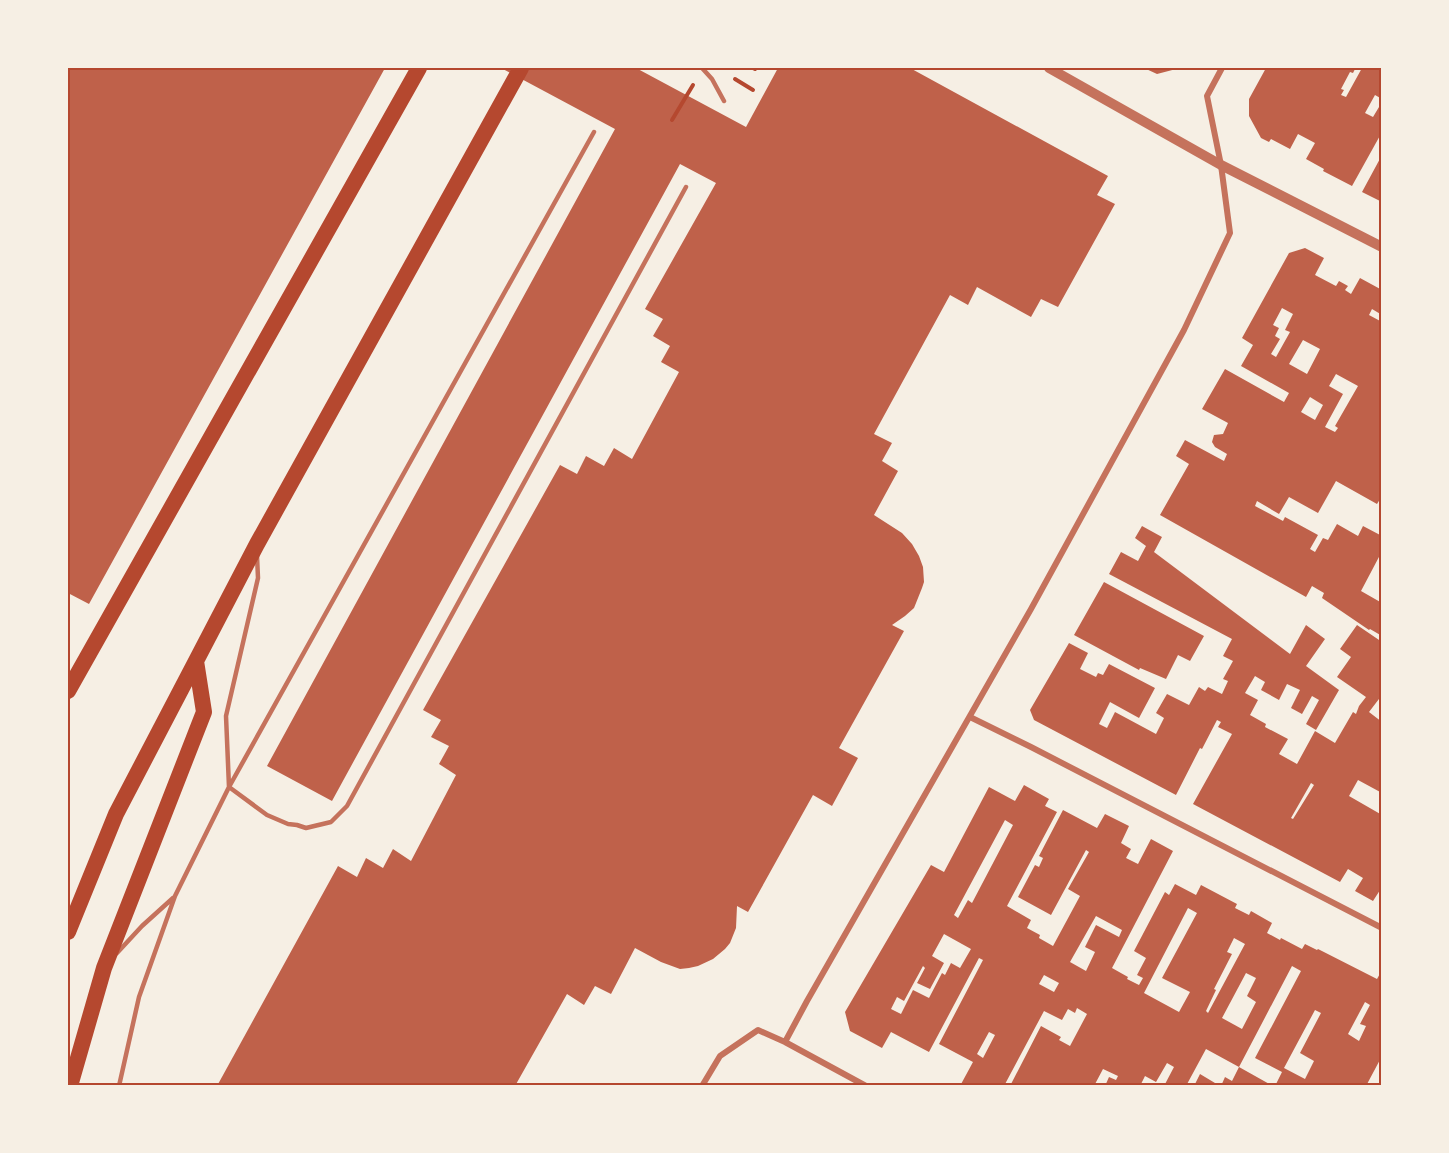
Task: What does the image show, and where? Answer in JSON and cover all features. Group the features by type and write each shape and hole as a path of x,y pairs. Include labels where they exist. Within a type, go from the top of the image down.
{"highway":[{"path":"68,691 419,68"},
{"path":"68,932 116,814 257,544 521,68"},
{"path":"70,1086 104,968 204,712 196,661"}],"street":[{"path":"1049,68 1221,165 1382,247"},
{"path":"785,1042 970,717 1184,330 1230,233 1221,165 1207,96 1222,68"},
{"path":"970,717 1382,928"},
{"path":"702,1086 720,1056 758,1030 866,1086"}],"lane":[{"path":"702,68 712,79 724,101"},
{"path":"119,1086 139,997 175,896 229,787 594,132"},
{"path":"229,787 267,815 288,824 306,828 331,822 347,806 686,187"},
{"path":"229,787 225,716 258,578 257,544"},
{"path":"104,968 142,926 175,896"}],"path":[{"path":"672,120 698,76"}],"building":[{"path":"68,68 385,68 89,604 68,593"},
{"path":"501,68 636,68 746,127 778,68 910,68 1108,176 1097,195 1115,204 1058,307 1041,299 1031,317 977,287 968,305 950,295 874,434 892,443 882,461 898,471 874,515 902,533 912,544 923,567 924,582 914,608 892,625 904,631 839,748 858,758 832,806 813,795 748,912 737,906 736,928 725,949 713,959 698,966 680,969 635,948 611,994 595,986 584,1005 567,994 515,1086 217,1086 338,866 357,877 366,858 383,868 393,849 411,861 456,775 439,764 449,746 431,737 441,720 423,710 560,465 577,474 586,456 604,466 614,448 632,459 679,372 661,362 670,346 653,336 663,319 645,309 716,183 680,164 332,801 267,766 615,129"},
{"path":"1144,68 1180,68 1157,74"},
{"path":"1266,68 1353,68 1355,69 1353,73 1350,72 1341,89 1344,90 1341,95 1346,97 1362,68 1382,68 1382,99 1375,95 1365,113 1373,117 1382,102 1382,132 1352,186 1306,159 1315,143 1298,134 1290,149 1271,139 1269,142 1261,138 1249,116 1249,99"},
{"path":"1382,155 1382,202 1362,192"},
{"path":"1305,248 1324,258 1315,275 1336,286 1339,281 1348,286 1345,290 1351,294 1360,278 1382,290 1382,315 1372,309 1369,315 1382,322 1382,496 1377,504 1336,481 1318,513 1289,497 1279,514 1257,501 1255,506 1283,521 1285,517 1318,535 1310,549 1315,552 1323,538 1328,540 1337,524 1358,536 1363,526 1382,536 1382,556 1380,555 1361,591 1382,603 1382,636 1369,630 1322,598 1324,593 1312,586 1306,597 1160,515 1189,464 1176,456 1185,440 1224,461 1227,454 1215,447 1212,442 1214,435 1223,434 1228,423 1202,409 1225,369 1284,402 1289,393 1241,366 1253,345 1242,338 1289,253","holes":["1282,308 1293,314 1285,330 1290,332 1276,357 1271,354 1280,339 1275,336 1279,328 1273,325","1303,340 1320,349 1307,374 1289,364","1336,374 1358,386 1335,426 1338,428 1335,432 1325,427 1343,394 1329,386","1310,397 1323,405 1315,420 1301,412"]},
{"path":"1142,526 1162,537 1154,552 1290,654 1306,625 1325,639 1306,666 1339,690 1316,730 1306,724 1319,700 1312,696 1302,714 1291,708 1300,690 1287,684 1279,700 1261,690 1265,682 1255,676 1245,693 1258,700 1250,715 1266,724 1265,727 1288,739 1279,754 1297,764 1315,731 1335,743 1353,712 1356,714 1366,697 1337,677 1351,657 1340,649 1357,625 1382,642 1382,695 1369,712 1382,722 1382,793 1358,780 1349,796 1382,815 1382,887 1373,901 1355,891 1363,878 1348,869 1340,882 1193,804 1232,734 1218,727 1221,722 1217,720 1176,795 1034,720 1030,710 1069,643 1088,653 1080,669 1096,677 1098,673 1103,675 1109,664 1155,688 1139,718 1110,702 1099,724 1107,728 1115,712 1156,734 1164,718 1156,713 1167,694 1189,705 1199,687 1205,691 1208,687 1222,694 1228,681 1223,679 1233,661 1223,656 1232,639 1109,574 1121,552 1138,561 1146,546 1135,538","holes":["1311,783 1314,785 1293,819 1291,818"]},
{"path":"1104,582 1204,636 1190,661 1178,655 1166,679 1140,668 1139,670 1074,635"},
{"path":"1024,785 1049,799 1045,806 1057,812 1007,906 1031,920 1027,928 1053,946 1080,896 1068,889 1089,852 1086,850 1051,915 1018,897 1035,865 1039,867 1043,858 1039,856 1063,810 1097,828 1105,814 1129,826 1121,843 1131,849 1126,858 1138,864 1151,839 1173,851 1112,968 1128,977 1127,979 1139,985 1143,978 1137,975 1146,958 1134,951 1165,892 1169,895 1175,884 1196,895 1201,885 1237,904 1235,908 1249,915 1251,911 1272,923 1267,933 1280,940 1281,938 1302,949 1305,944 1318,949 1377,979 1382,970 1382,1056 1366,1086 1275,1086 1282,1072 1255,1058 1301,971 1292,966 1239,1067 1206,1049 1186,1086 1164,1086 1174,1067 1167,1063 1156,1082 1145,1076 1140,1086 1105,1086 1109,1077 1116,1080 1118,1076 1103,1069 1094,1086 1010,1086 1041,1026 1061,1037 1059,1040 1070,1046 1087,1014 1077,1008 1075,1013 1068,1009 1062,1020 1044,1011 1004,1086 960,1086 973,1062 939,1044 983,960 979,958 929,1052 891,1032 882,1048 850,1031 845,1012 931,865 944,872 989,787 1015,801","holes":["1005,820 1013,825 972,903 968,900 958,918 954,915","1188,908 1197,913 1162,978 1190,992 1179,1012 1144,993","1096,916 1122,930 1119,937 1096,925 1085,947 1095,952 1086,971 1070,962","944,934 971,949 960,968 951,963 945,975 942,973 929,998 913,990 901,1014 891,1009 897,997 904,1001 923,966 925,968 917,983 930,989 944,963 932,956","1234,938 1245,944 1208,1013 1206,1011 1216,990 1214,989 1232,954 1227,952","1246,973 1256,978 1247,996 1256,1002 1242,1029 1222,1018","1044,975 1059,983 1054,992 1039,984","1365,1002 1370,1005 1360,1024 1366,1026 1359,1041 1348,1034","1315,1010 1321,1013 1300,1053 1314,1061 1305,1079 1284,1068","989,1032 995,1035 983,1058 977,1054"]},
{"path":"1239,1067 1273,1086 1221,1086 1225,1077 1232,1081"},
{"path":"1200,1074 1220,1086 1194,1086"}]}
